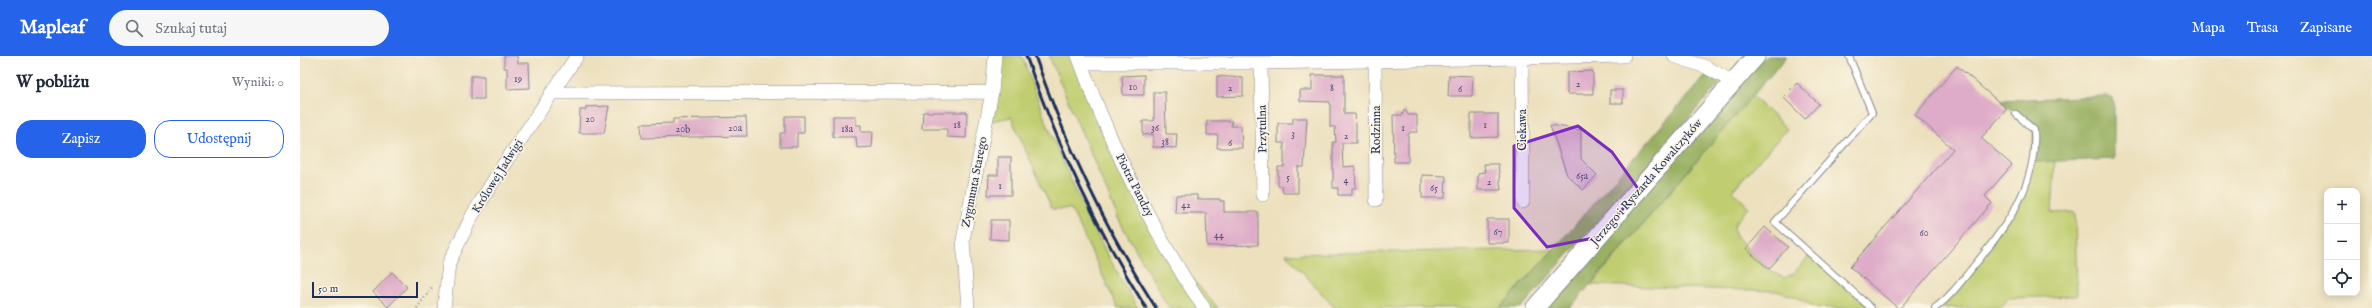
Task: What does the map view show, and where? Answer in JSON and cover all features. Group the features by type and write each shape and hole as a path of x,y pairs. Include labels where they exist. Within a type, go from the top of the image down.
{"main road":[{"name":"Jerzego i Ryszarda Kowalczyków","path":"1535,308 1756,56"}],"street":[{"name":"Królowej Jadwigi","path":"444,308 450,263 472,216 500,170 577,56"},
{"name":"Zygmunta Starego","path":"968,308 964,275 963,240 992,92 995,56"},
{"path":"1080,59 1261,63 1624,56"},
{"path":"1674,56 1706,67 1733,82"},
{"name":"Piotra Pandzy","path":"1080,59 1111,138 1140,196 1204,308"},
{"name":"Ciekawa","path":"1522,59 1523,202"},
{"name":"Rodzinna","path":"1375,61 1376,200"},
{"name":"Przytulna","path":"1261,63 1263,195"},
{"path":"551,93 992,92"}],"lane":[{"path":"1849,56 1872,113 1775,222 1871,308"},
{"path":"1936,308 1958,285 2004,230 2017,206 2028,179 2035,149 2034,130 2016,114"}],"highlighted area":[{"path":"1578,126 1612,152 1639,190 1599,237 1547,247 1514,208 1514,146"}],"green space":[{"path":"995,56 1022,56 1046,122 1073,185 1120,278 1138,308 1118,308 1071,209 1052,209 1011,117 987,122"},
{"path":"1049,56 1078,56 1173,257 1218,308 1169,308 1119,220"},
{"path":"1767,56 1787,56 1570,308 1535,308 1733,82"},
{"path":"1711,69 1725,77 1521,308 1500,308 1554,249"},
{"path":"1752,96 1787,129 1732,191 1749,207 1734,227 1736,236 1747,247 1746,249 1769,269 1784,278 1793,274 1811,254 1871,308 1817,308 1796,297 1776,291 1591,285"},
{"path":"2107,96 2113,98 2114,104 2114,159 2032,162 2034,130 2001,100"},
{"path":"2055,161 2052,213 2075,212 2077,296 2008,298 2001,308 1935,308 1958,285 2017,207 2032,162"},
{"path":"1554,249 1500,308 1335,308 1286,254"}],"building":[{"path":"504,56 517,56 518,63 529,63 530,88 507,89 507,68 504,68"},
{"path":"1957,66 2007,109 1981,138 2012,165 1985,196 1992,203 1900,308 1898,308 1850,267 1953,149 1915,115"},
{"path":"1593,71 1593,94 1567,94 1567,72"},
{"path":"1144,75 1144,95 1123,95 1122,76"},
{"path":"1312,75 1344,75 1344,114 1355,114 1356,126 1356,143 1342,143 1343,167 1355,166 1356,188 1352,188 1352,195 1338,195 1338,188 1333,188 1333,142 1336,142 1335,127 1330,127 1330,102 1300,101 1300,90 1312,90"},
{"path":"1449,75 1473,76 1472,96 1448,96"},
{"path":"471,76 484,76 484,99 471,99"},
{"path":"1217,76 1243,78 1243,96 1217,97"},
{"path":"1797,83 1819,104 1805,119 1783,97"},
{"path":"1610,90 1623,90 1623,103 1610,103"},
{"path":"1154,92 1165,92 1166,134 1177,134 1176,148 1153,147 1153,134 1143,135 1143,121 1154,121"},
{"path":"609,106 604,133 579,133 580,110 586,110 586,107"},
{"path":"1405,109 1408,115 1417,115 1417,132 1410,132 1408,135 1408,162 1394,162 1393,115 1402,115"},
{"path":"923,112 967,112 966,138 947,137 947,129 922,129"},
{"path":"1471,114 1498,114 1498,137 1471,138"},
{"path":"785,116 804,116 804,133 797,133 797,147 780,147 780,133 785,133"},
{"path":"833,116 856,116 856,125 861,125 861,132 873,132 872,147 857,148 856,137 833,137"},
{"path":"746,117 747,136 642,138 641,124 673,123 673,119"},
{"path":"1293,118 1307,118 1304,167 1298,167 1298,193 1283,193 1282,186 1278,186 1278,167 1284,167 1284,143 1278,143 1278,123 1293,123"},
{"path":"1207,121 1232,121 1231,126 1241,126 1242,148 1217,148 1218,135 1207,135"},
{"path":"1550,125 1581,130 1581,159 1597,175 1583,190 1567,175"},
{"path":"998,157 1011,157 1011,195 988,195 989,175 998,175"},
{"path":"1484,164 1498,164 1501,190 1478,190 1478,173 1485,172"},
{"path":"1422,175 1446,176 1445,198 1422,198"},
{"path":"1176,195 1197,195 1197,199 1220,199 1220,201 1224,201 1224,212 1258,212 1258,245 1207,246 1206,213 1175,213"},
{"path":"1487,219 1509,219 1509,243 1487,243"},
{"path":"991,220 1009,220 1009,240 990,239"},
{"path":"1765,227 1788,247 1769,269 1746,249"},
{"path":"392,272 407,287 388,307 373,292"}],"railway":[{"path":"1026,56 1051,121 1079,185 1111,248 1146,308"},
{"path":"1035,56 1060,122 1088,186 1120,248 1156,308"}]}
